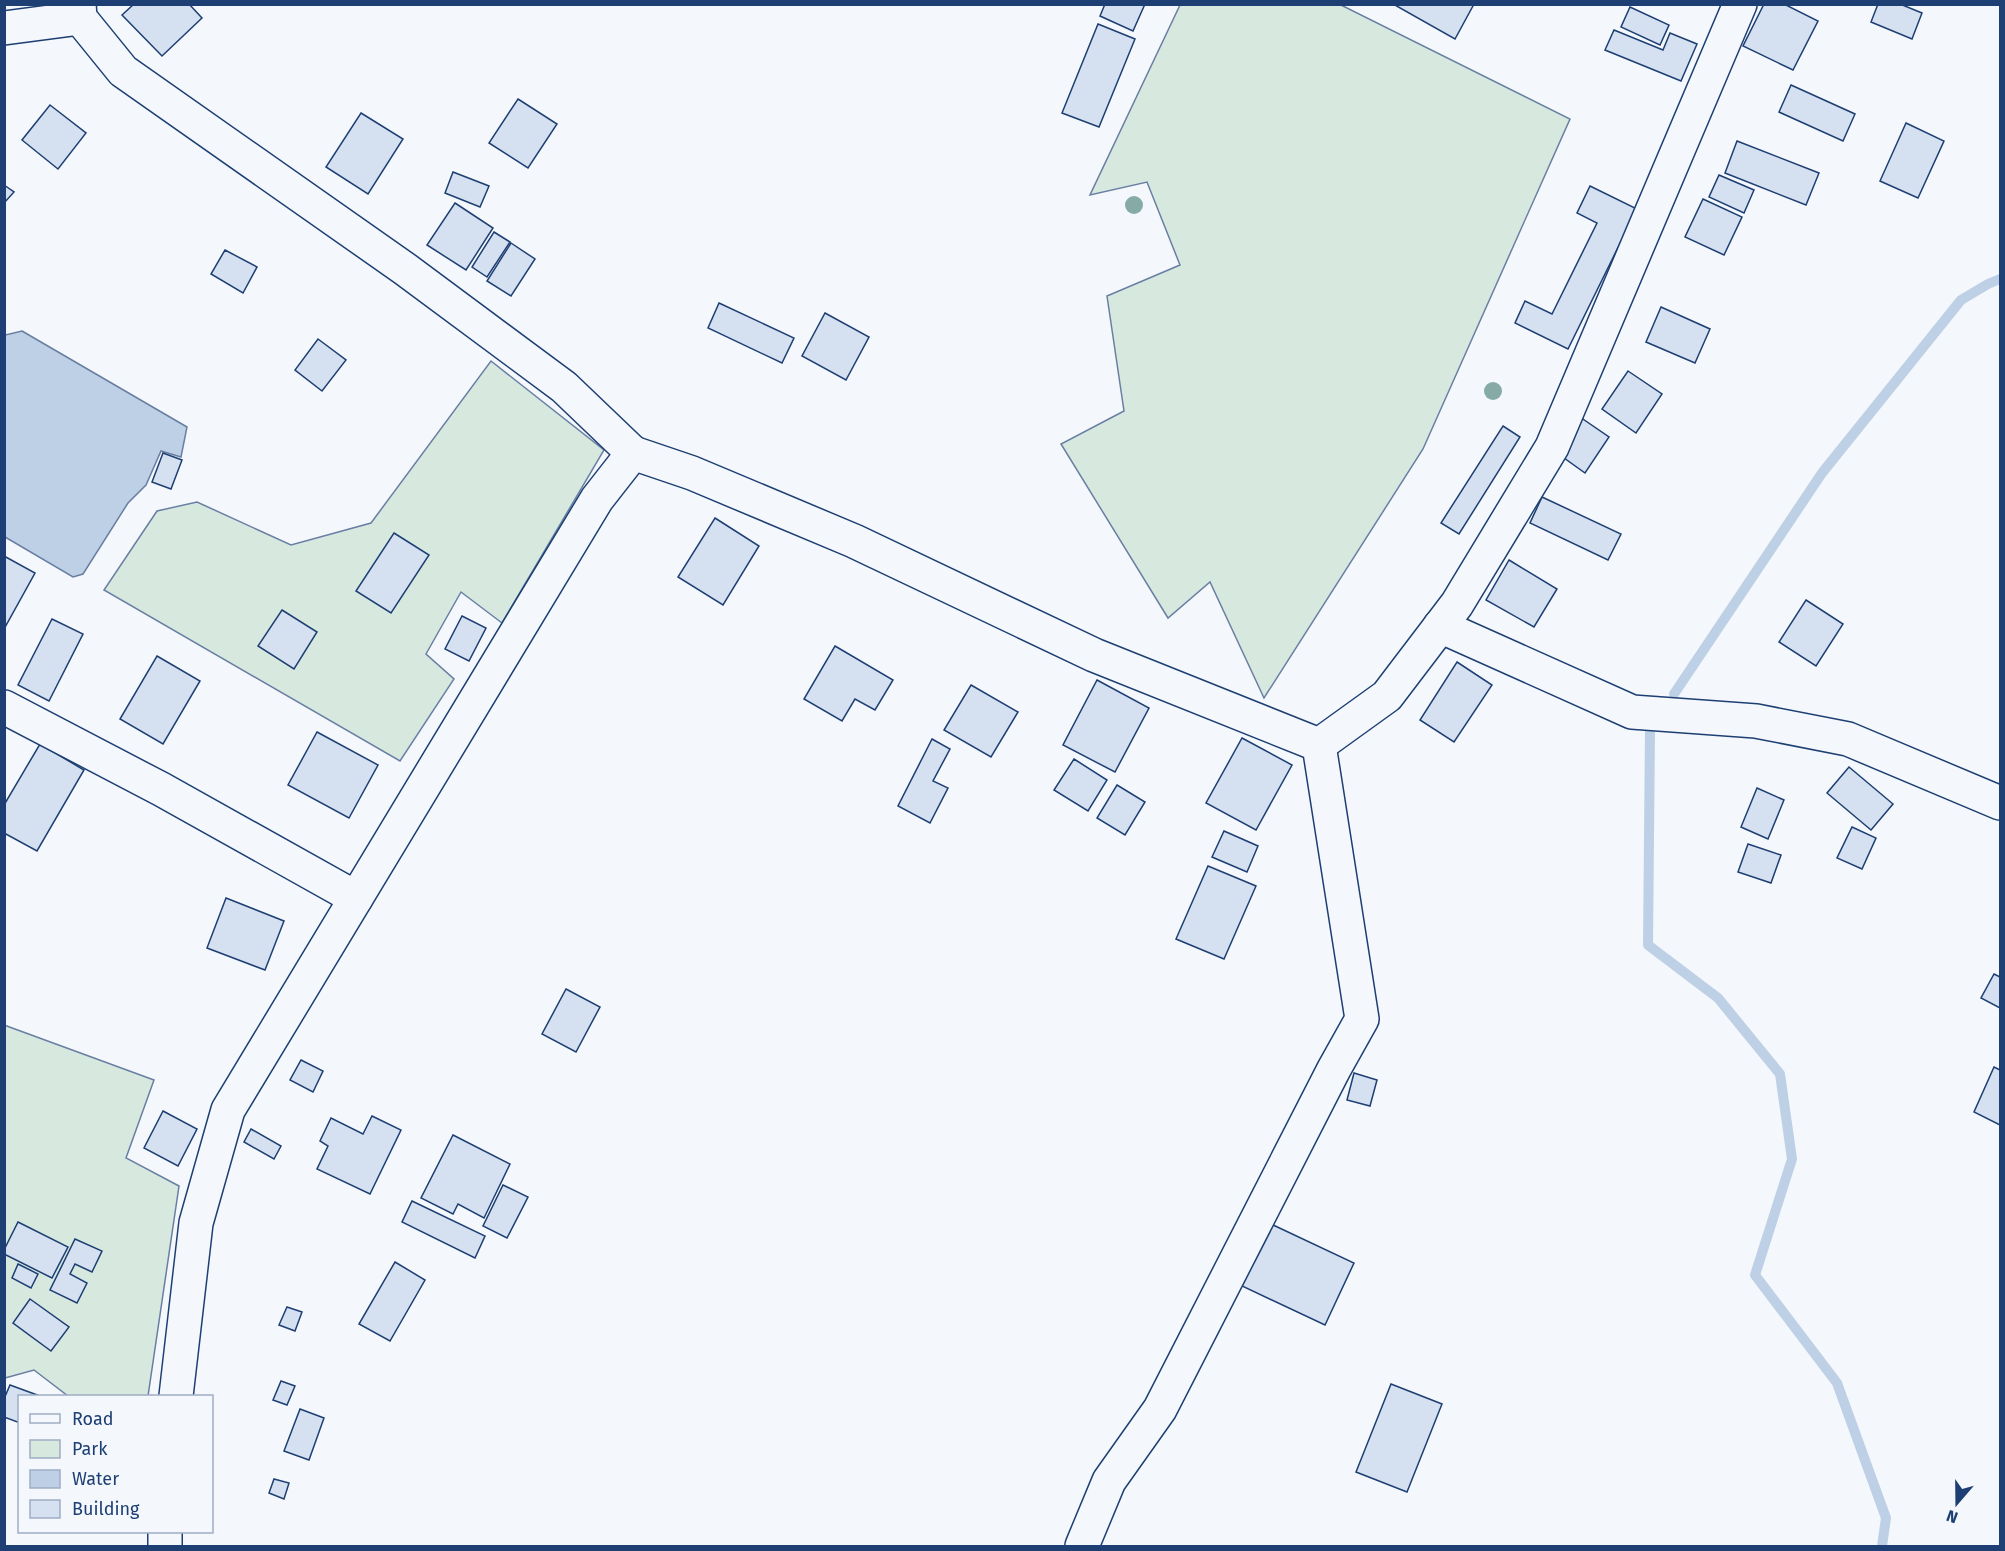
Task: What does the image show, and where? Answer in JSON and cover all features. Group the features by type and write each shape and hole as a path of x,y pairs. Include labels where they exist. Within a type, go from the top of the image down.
{"street":[{"path":"1319,745 1387,696 1457,604 1552,447 1740,4"},
{"path":"4,28 80,11 123,71 405,269 564,387 633,453 692,472 854,541 1094,655 1319,745"},
{"path":"176,1395 196,1223 228,1110 597,499 633,453"},
{"path":"1440,626 1632,712 1756,721 1848,739 2001,803"},
{"path":"4,707 161,789 356,898"},
{"path":"1082,1546 1109,1481 1160,1409 1334,1069 1362,1019 1319,745"}],"green space":[{"path":"1180,5 1341,5 1570,119 1423,449 1264,698 1210,582 1168,618 1061,444 1124,411 1107,296 1180,265 1147,182 1090,195"},
{"path":"491,361 604,450 502,623 461,592 426,654 454,679 400,761 104,590 157,511 197,502 291,545 371,523"},
{"path":"4,1025 154,1080 126,1158 179,1186 148,1395 67,1395 34,1370 5,1378"}],"water":[{"path":"22,331 187,427 181,457 161,451 146,485 128,503 83,574 73,577 5,537 5,335"}],"building":[{"path":"134,4 189,4 202,18 162,56 122,15"},
{"path":"1105,4 1145,4 1133,31 1100,16"},
{"path":"1393,4 1474,4 1455,39"},
{"path":"1764,4 1784,4 1818,21 1793,70 1743,46"},
{"path":"1878,4 1900,4 1922,13 1912,39 1871,22"},
{"path":"1630,7 1669,25 1660,45 1621,27"},
{"path":"1098,24 1135,39 1099,127 1062,113"},
{"path":"1614,30 1663,50 1670,33 1697,44 1681,81 1605,50"},
{"path":"1791,85 1855,114 1843,141 1779,112"},
{"path":"518,99 557,124 528,168 489,143"},
{"path":"50,105 86,133 58,169 22,140"},
{"path":"361,113 403,139 368,194 326,167"},
{"path":"1906,123 1944,141 1918,198 1880,181"},
{"path":"1737,141 1819,173 1806,205 1725,173"},
{"path":"453,172 489,186 480,207 445,193"},
{"path":"1719,175 1754,190 1744,213 1709,197"},
{"path":"4,185 14,192 4,203"},
{"path":"1590,186 1637,209 1568,349 1515,323 1525,301 1552,314 1597,223 1577,213"},
{"path":"1703,199 1742,217 1724,255 1685,237"},
{"path":"455,203 493,228 466,270 427,245"},
{"path":"494,232 510,242 487,277 472,267"},
{"path":"511,243 535,259 511,296 487,281"},
{"path":"225,250 257,267 243,293 211,274"},
{"path":"719,303 794,338 782,363 708,328"},
{"path":"1661,307 1710,329 1695,363 1646,342"},
{"path":"825,313 869,337 846,380 802,356"},
{"path":"318,339 346,360 322,391 295,370"},
{"path":"1628,371 1662,394 1636,433 1602,409"},
{"path":"1577,415 1609,437 1585,473 1553,450"},
{"path":"1503,426 1520,437 1459,534 1441,523"},
{"path":"163,453 182,460 171,489 152,482"},
{"path":"1542,497 1621,534 1608,560 1530,523"},
{"path":"715,518 759,546 723,605 678,577"},
{"path":"394,533 429,555 391,613 356,591"},
{"path":"4,556 35,573 4,629"},
{"path":"1509,560 1557,589 1534,627 1486,600"},
{"path":"1806,600 1843,624 1816,666 1779,642"},
{"path":"282,610 317,632 294,669 258,646"},
{"path":"462,616 486,628 469,661 445,649"},
{"path":"52,619 83,634 49,701 18,685"},
{"path":"835,646 893,680 875,710 855,699 842,721 804,699"},
{"path":"157,656 200,681 163,744 120,719"},
{"path":"1457,662 1492,685 1454,742 1420,720"},
{"path":"1097,680 1149,708 1115,772 1063,745"},
{"path":"971,685 1018,712 991,757 944,730"},
{"path":"317,732 378,765 349,818 288,785"},
{"path":"1242,738 1292,765 1256,830 1206,803"},
{"path":"932,739 950,749 933,781 948,788 930,823 898,806"},
{"path":"40,744 84,770 37,851 4,833 4,805"},
{"path":"1074,759 1107,780 1088,811 1054,790"},
{"path":"1849,767 1893,804 1871,830 1827,793"},
{"path":"1117,785 1145,802 1125,835 1097,818"},
{"path":"1757,788 1784,800 1768,839 1741,827"},
{"path":"1852,827 1876,838 1862,869 1837,858"},
{"path":"1224,831 1258,846 1247,872 1212,857"},
{"path":"1748,844 1781,855 1771,883 1738,872"},
{"path":"1208,866 1256,886 1224,959 1176,939"},
{"path":"226,898 284,921 265,970 207,948"},
{"path":"1994,974 2000,977 2000,1008 1981,998"},
{"path":"566,989 600,1007 576,1052 542,1034"},
{"path":"301,1060 323,1071 313,1092 290,1080"},
{"path":"1994,1067 2000,1070 2000,1125 1974,1112"},
{"path":"1354,1073 1377,1080 1370,1106 1347,1100"},
{"path":"163,1111 197,1129 178,1166 144,1148"},
{"path":"372,1116 401,1130 370,1194 317,1169 328,1146 320,1141 331,1118 363,1134"},
{"path":"251,1129 281,1146 274,1159 244,1142"},
{"path":"453,1135 510,1164 484,1218 458,1204 453,1214 421,1198"},
{"path":"503,1185 528,1197 507,1238 483,1226"},
{"path":"412,1201 485,1236 475,1258 402,1222"},
{"path":"18,1222 68,1247 52,1278 4,1254"},
{"path":"1271,1224 1354,1263 1325,1325 1242,1286"},
{"path":"75,1239 102,1251 92,1272 75,1264 70,1274 87,1283 77,1303 50,1290"},
{"path":"395,1262 425,1280 390,1341 359,1324"},
{"path":"18,1264 38,1274 31,1288 12,1278"},
{"path":"30,1299 69,1327 51,1351 13,1323"},
{"path":"287,1307 302,1312 295,1331 279,1325"},
{"path":"281,1381 295,1386 287,1405 273,1400"},
{"path":"1391,1384 1442,1404 1407,1492 1356,1472"},
{"path":"10,1385 37,1395 18,1395 18,1422 4,1417 4,1399"},
{"path":"300,1409 324,1418 309,1460 284,1451"},
{"path":"274,1479 289,1483 284,1499 269,1493"}],"waterway":[{"path":"1674,694 1822,473 1961,300 2000,279"},
{"path":"1650,730 1648,945 1718,998 1780,1074 1792,1159 1755,1275 1837,1383 1886,1518 1882,1546"}]}
